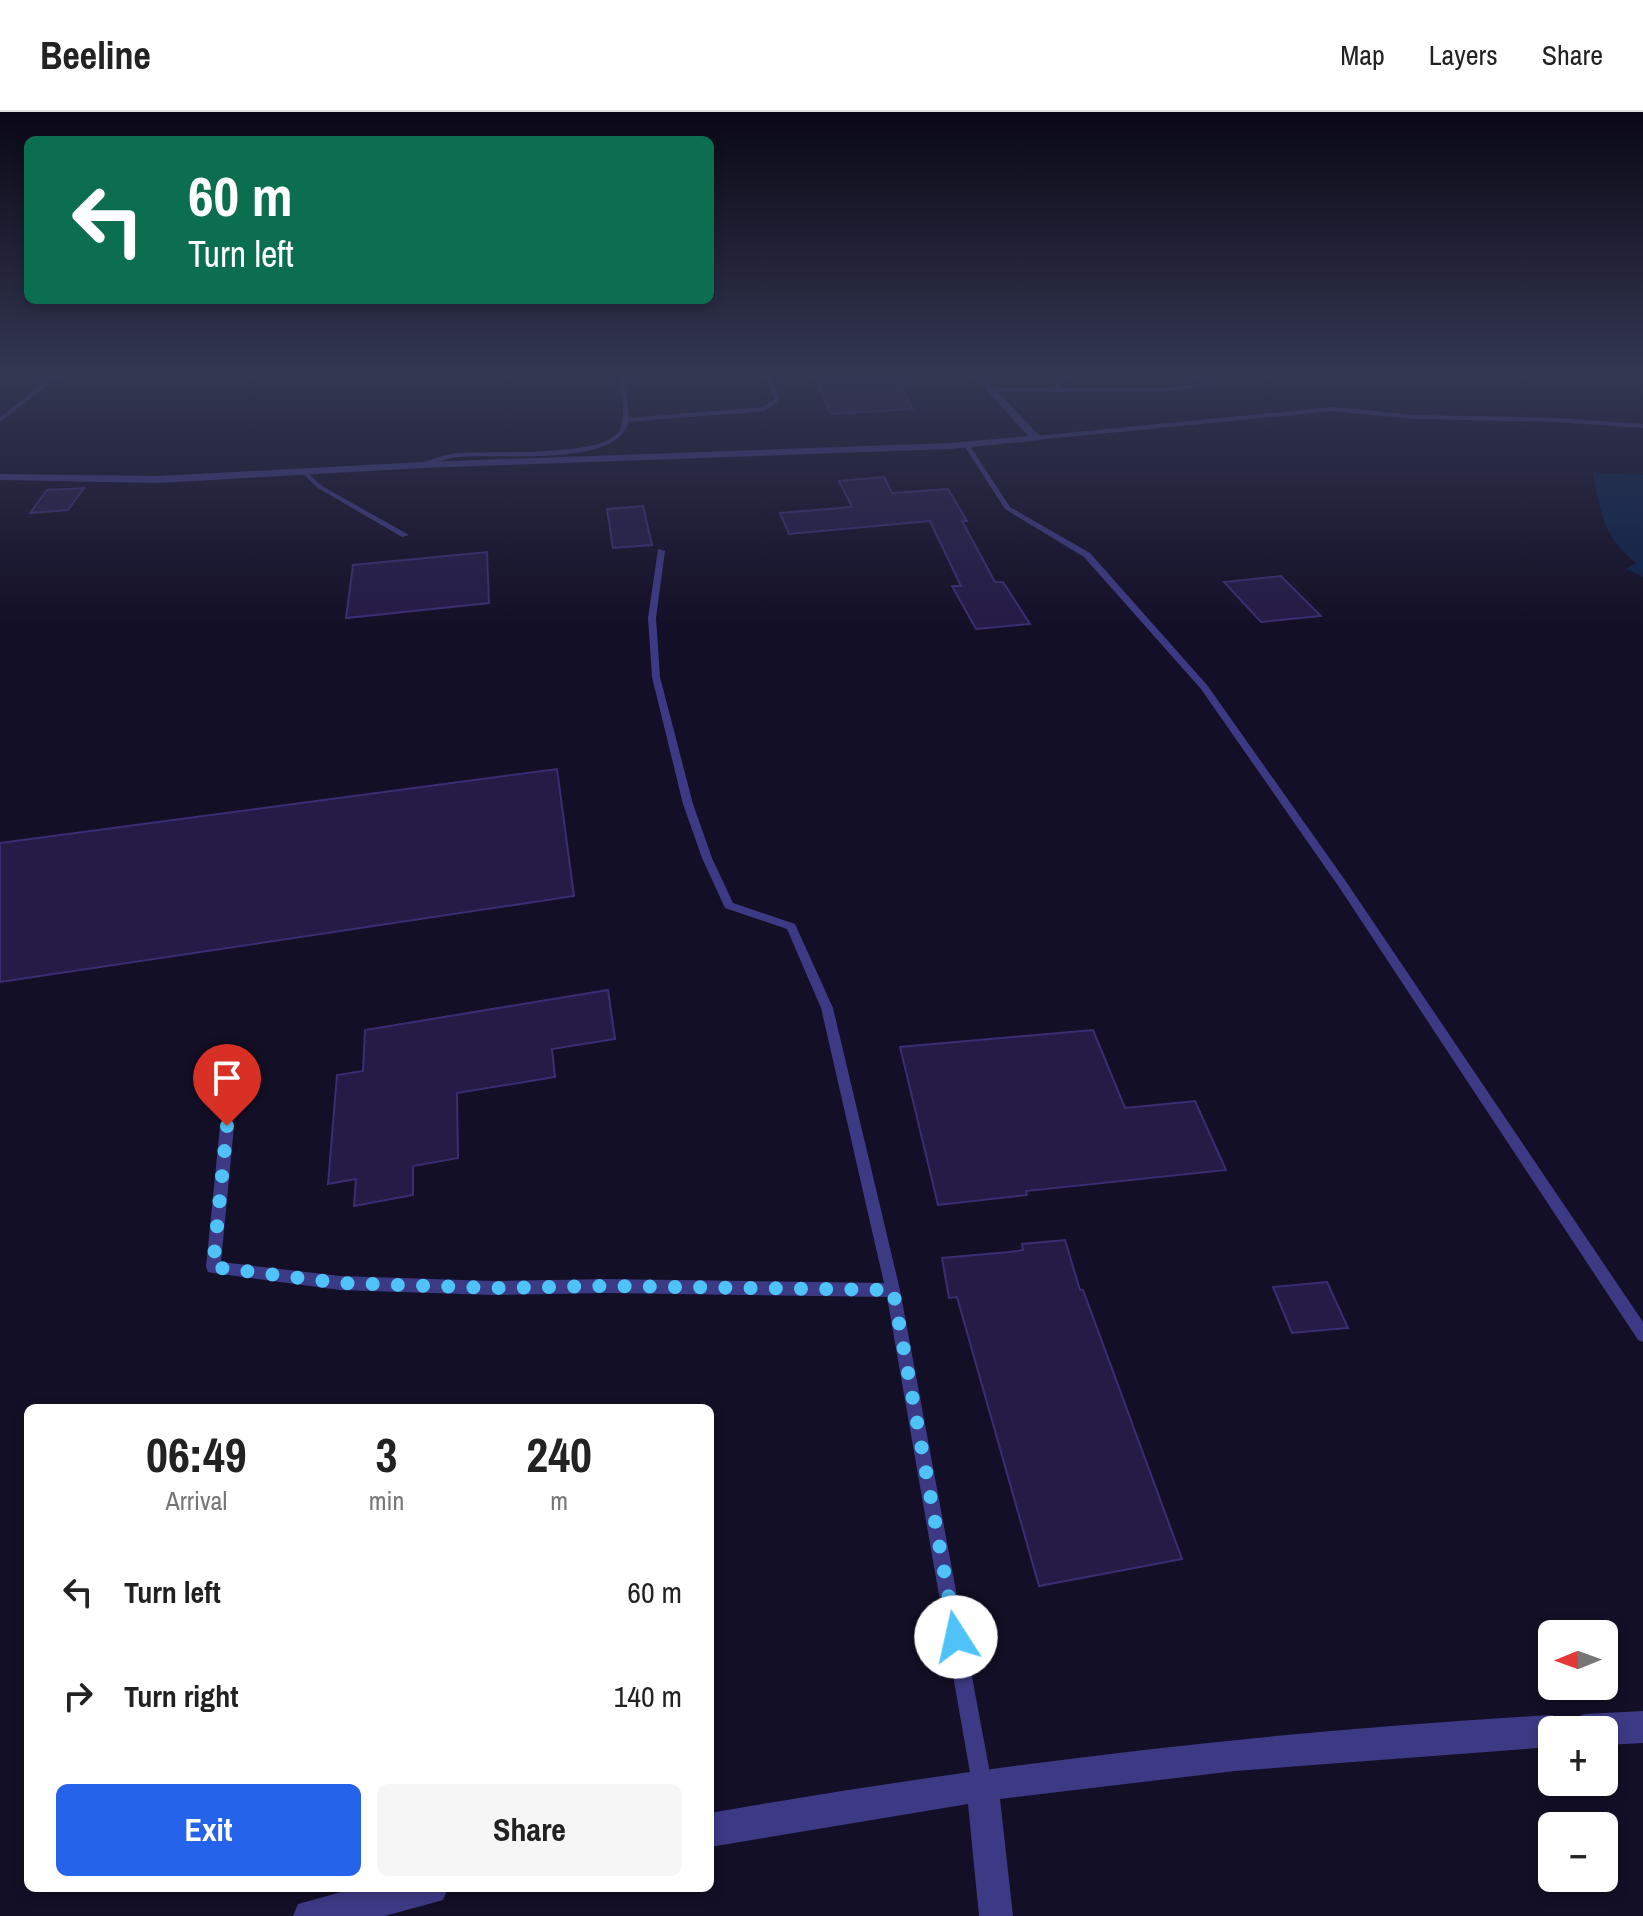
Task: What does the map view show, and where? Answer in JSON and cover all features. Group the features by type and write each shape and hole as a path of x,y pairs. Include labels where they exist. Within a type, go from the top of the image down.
{"street":[{"path":"0,477 125,480 598,458"},
{"path":"1618,1728 1643,1727"},
{"path":"714,1829 858,1803 982,1785 1251,1753 1538,1732"},
{"path":"982,1785 996,1916"},
{"path":"310,1916 414,1892"}],"lane":[{"path":"422,465 444,458"},
{"path":"975,458 1007,508 1087,555 1204,687 1343,885 1643,1335"},
{"path":"304,472 320,487 405,535"},
{"path":"661,551 652,618 656,677 688,804 707,858 729,905 791,927 827,1008 893,1290 982,1785"},
{"path":"227,1126 213,1267 355,1283 493,1288 606,1286 893,1290"}],"water":[{"path":"1593,472 1643,475 1643,577 1626,569 1636,563 1610,533 1598,499"}],"building":[{"path":"884,477 892,493 948,489 967,521 962,521 995,582 1003,582 1030,624 976,629 952,586 961,586 930,521 789,534 780,513 852,507 839,481"},
{"path":"84,488 68,510 30,513 47,490"},
{"path":"643,506 652,545 613,548 607,509"},
{"path":"487,552 489,603 346,618 353,565"},
{"path":"1281,576 1321,616 1261,622 1224,582"},
{"path":"557,769 574,896 0,982 0,843"},
{"path":"608,990 615,1039 552,1049 555,1077 457,1093 458,1158 413,1166 413,1195 354,1206 356,1179 328,1184 337,1075 363,1071 365,1030"},
{"path":"1093,1030 1125,1108 1195,1101 1226,1170 1026,1191 1027,1195 938,1205 900,1047"},
{"path":"1065,1240 1080,1290 1083,1290 1182,1559 1039,1586 957,1297 949,1298 942,1258 1023,1250 1022,1244"},
{"path":"1327,1282 1348,1328 1292,1333 1273,1287"}],"route":[{"path":"227,1126 213,1267 340,1283 493,1288 606,1286 893,1290 956,1637"}]}
